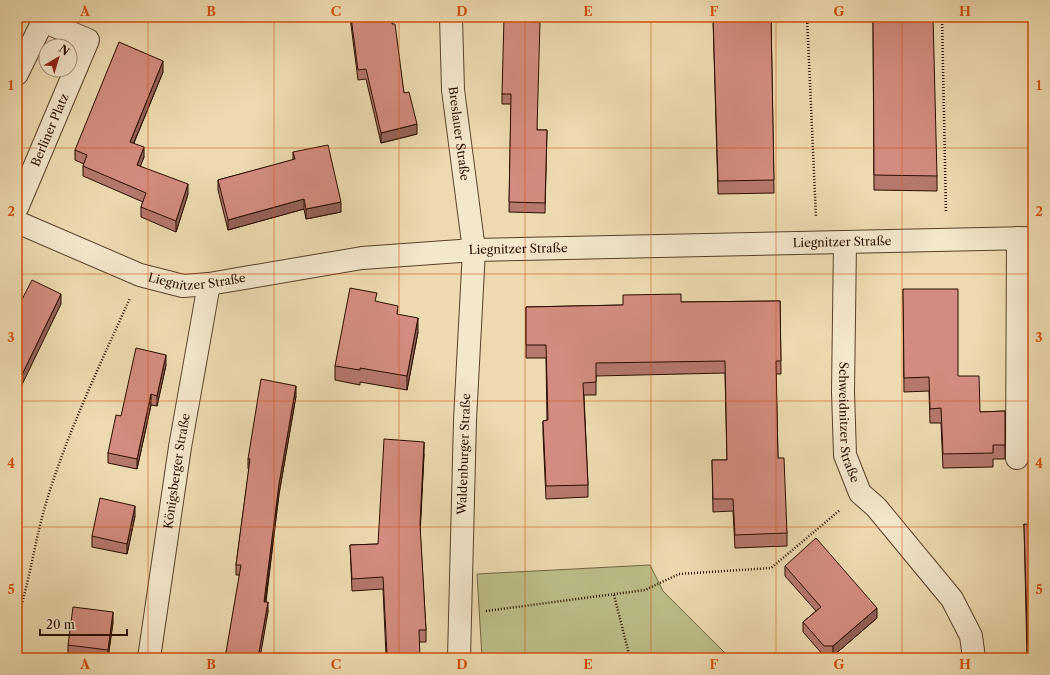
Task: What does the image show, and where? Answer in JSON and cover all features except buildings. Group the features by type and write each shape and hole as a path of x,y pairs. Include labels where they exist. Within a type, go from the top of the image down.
{"street":[{"name":"Breslauer Straße","path":"451,17 453,90 474,250"},
{"name":"Berliner Platz","path":"17,74 42,19 88,40 17,208"},
{"name":"Liegnitzer Straße","path":"17,222 140,275 183,286 209,284 362,258 474,250 1026,238"},
{"path":"1017,458 1026,238"},
{"name":"Schweidnitzer Straße","path":"845,242 843,392 845,455 860,493 876,507 952,599 971,636 974,658"},
{"name":"Waldenburger Straße","path":"460,658 459,614 465,420 474,250"},
{"name":"Königsberger Straße","path":"149,658 180,447 209,284"}],"path":[{"path":"807,17 818,243"},
{"path":"942,18 946,239"},
{"path":"17,619 44,510 53,481 82,405 140,275"},
{"path":"459,614 645,590 679,574 771,568 860,493"},
{"path":"614,595 630,658"}],"green space":[{"path":"650,565 663,591 730,658 482,658 477,574"}]}
